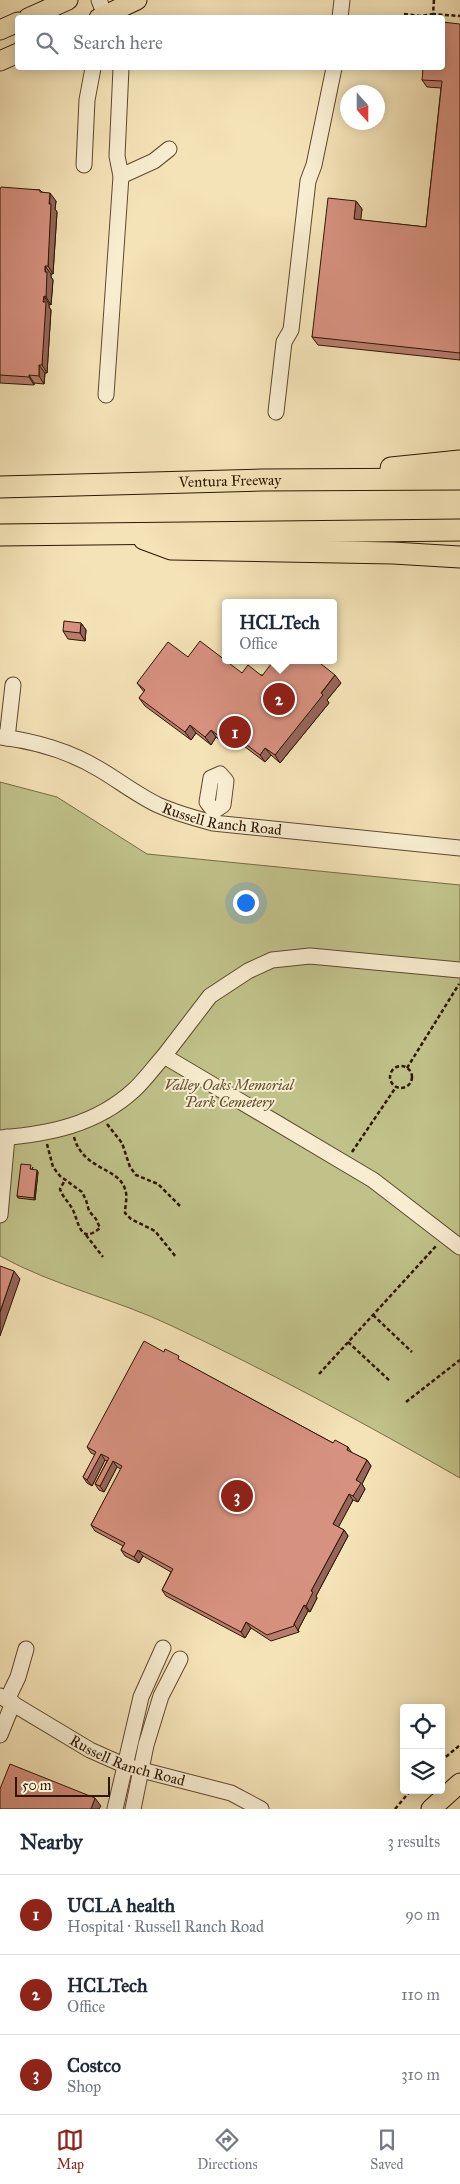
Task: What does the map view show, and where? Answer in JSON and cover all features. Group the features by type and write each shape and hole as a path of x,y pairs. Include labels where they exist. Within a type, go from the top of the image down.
{"highway":[{"path":"261,480 460,461"},
{"name":"Ventura Freeway","path":"0,487 261,480 460,480"},
{"path":"0,535 460,530"},
{"path":"132,534 171,549 393,553 460,557"}],"main road":[{"path":"35,15 68,0"},
{"path":"103,13 138,0"},
{"path":"0,30 15,23"},
{"path":"0,61 15,54"},
{"path":"431,1809 460,1783"}],"street":[{"path":"340,15 342,0"},
{"path":"84,165 87,100 93,70"},
{"path":"106,395 121,176 117,156 121,70"},
{"path":"276,412 284,342 291,330 308,180 314,165 334,70"},
{"path":"121,176 154,161 169,150"},
{"path":"4,737 13,685"},
{"name":"Russell Ranch Road","path":"4,737 70,754 156,804 185,816 213,817 460,848"},
{"path":"213,817 207,802 212,778 220,773"},
{"path":"0,1215 4,1138 45,1133 71,1126 100,1114 135,1090 210,996 248,971 272,960 310,956 460,970"},
{"path":"164,1056 373,1180 460,1247"},
{"path":"132,1809 133,1768 141,1697 164,1648"},
{"path":"0,1735 7,1700 18,1677 26,1649"},
{"path":"115,1809 133,1768 160,1696 180,1659"},
{"name":"Russell Ranch Road","path":"7,1700 90,1750 133,1768 231,1793 261,1809"}],"path":[{"path":"433,14 434,0"},
{"path":"404,14 412,15"},
{"path":"426,15 460,16"},
{"path":"407,1068 460,983"},
{"path":"400,1066 407,1068 412,1074 410,1084 404,1088 396,1087 390,1079 391,1071 400,1066"},
{"path":"345,1163 396,1087"},
{"path":"100,1114 122,1143 130,1167 136,1175 158,1184 180,1206"},
{"path":"71,1126 75,1142 82,1156 118,1180 125,1187 127,1195 125,1213 131,1219 155,1231 176,1257"},
{"path":"45,1133 53,1167 65,1180 82,1192 89,1212 96,1219 100,1228 90,1235 85,1234"},
{"path":"65,1180 60,1189 62,1196 72,1207 78,1227 103,1257"},
{"path":"319,1374 446,1236"},
{"path":"373,1315 412,1352"},
{"path":"348,1342 390,1381"},
{"path":"406,1402 460,1360"},
{"path":"445,1758 460,1745"},
{"path":"394,1809 407,1794"}],"green space":[{"name":"Valley Oaks Memorial Park Cemetery","path":"0,782 57,797 147,854 460,885 460,1478 318,1399 151,1316 42,1276 0,1256"}],"building":[{"path":"445,22 460,24 460,353 312,337 328,198 356,201 354,219 426,227 442,81 422,80 423,70 445,70"},
{"path":"1,187 40,190 40,192 50,193 48,266 45,266 45,272 47,272 46,297 44,296 43,302 46,302 42,365 39,365 39,376 0,375"},
{"path":"64,621 81,623 80,633 63,631"},
{"path":"200,641 222,658 222,664 230,664 242,673 248,665 262,676 271,664 321,664 335,675 321,693 323,695 275,755 265,748 260,755 230,732 224,740 211,730 205,737 190,725 185,732 139,698 145,690 137,683 168,642 188,657"},
{"path":"21,1164 31,1165 30,1169 37,1170 34,1198 17,1196"},
{"path":"0,1266 14,1271 0,1312"},
{"path":"144,1341 164,1352 165,1349 179,1356 178,1359 333,1443 335,1440 348,1447 347,1450 367,1460 356,1480 361,1483 353,1496 349,1494 333,1524 344,1530 294,1626 267,1635 246,1622 241,1632 162,1590 173,1569 138,1550 134,1557 121,1550 125,1543 91,1525 122,1466 113,1461 100,1486 95,1484 109,1458 101,1454 87,1480 83,1477 96,1452 87,1447"},
{"path":"10,1764 95,1798 91,1809 0,1809 0,1789"}],"place":[{"name":"HCLTech","path":"279,699"},
{"name":"UCLA health","path":"235,732"},
{"name":"Costco","path":"237,1496"}]}
